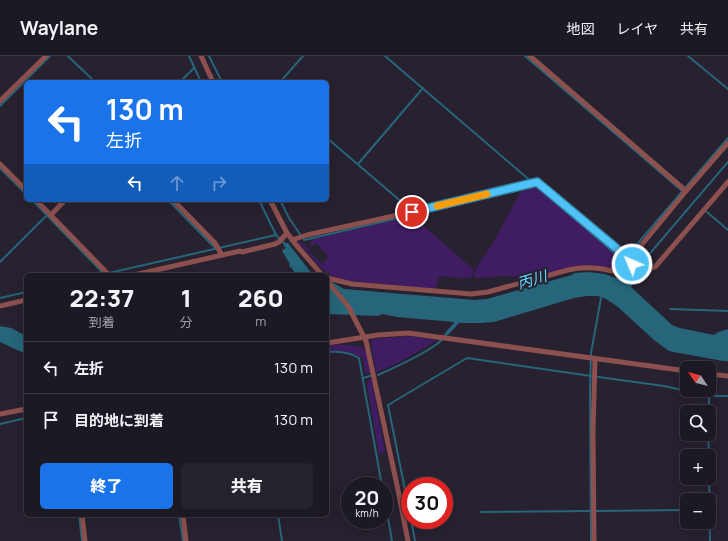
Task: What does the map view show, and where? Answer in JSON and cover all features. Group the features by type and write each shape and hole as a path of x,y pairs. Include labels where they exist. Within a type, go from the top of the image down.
{"street":[{"path":"0,101 46,56"},
{"path":"201,56 212,80"},
{"path":"530,56 685,189"},
{"path":"329,279 352,284 471,294 488,292 574,268 596,268 616,272 622,271 638,248 685,189 728,143"},
{"path":"0,164 24,188"},
{"path":"292,240 302,236 537,182 629,261 646,270 655,267 728,182"},
{"path":"38,202 107,273"},
{"path":"50,214 63,202"},
{"path":"175,202 220,251"},
{"path":"271,202 287,233 320,273"},
{"path":"141,273 220,251 242,252 275,244 287,233"},
{"path":"329,282 348,306 364,335 370,352 408,541"},
{"path":"0,306 24,300"},
{"path":"329,343 364,335 408,334 680,371"},
{"path":"592,359 594,377 594,541"},
{"path":"716,375 728,376"},
{"path":"0,414 24,409"},
{"path":"82,517 85,541"},
{"path":"183,517 186,541"}],"shaded area":[{"path":"537,187 609,248 626,265 614,269 593,265 574,266 526,279 523,276 518,275 512,277 476,278 474,276 477,267 493,243 520,192"},
{"path":"413,216 417,223 420,223 474,270 472,277 440,277 438,279 437,286 434,289 342,280 323,270 297,241 309,249 308,251 322,264 329,257 316,243 312,246 310,244 314,239"},
{"path":"408,336 437,340 400,362 376,372 371,341 374,339"},
{"path":"329,345 355,346 363,348 367,354 371,372 367,374 365,371 363,358 345,352 329,351"},
{"path":"371,378 385,452 379,454 367,385"}],"water":[{"path":"288,243 311,273 294,273 282,251 286,248 283,245"},
{"path":"632,267 637,267 640,269 631,287 672,325 714,335 728,329 728,361 669,351 654,340 618,307 606,299 598,296 574,298 494,322 459,323 448,335 444,334 454,322 397,317 382,314 378,316 329,314 330,281 344,289 475,300 487,299 572,275 574,273 589,272 605,274 621,280"},
{"path":"0,326 11,328 24,335 24,353 0,342"}],"waterway":[{"path":"26,80 50,56"},
{"path":"68,56 93,80"},
{"path":"189,56 200,80"},
{"path":"209,56 221,80"},
{"path":"282,80 303,56"},
{"path":"385,56 533,183"},
{"path":"525,56 682,191"},
{"path":"688,56 728,89"},
{"path":"182,80 194,68"},
{"path":"0,106 24,82"},
{"path":"358,164 423,88"},
{"path":"626,257 728,138"},
{"path":"329,140 411,210"},
{"path":"640,265 728,162"},
{"path":"0,168 24,192"},
{"path":"281,202 289,218 304,240 537,186 633,269"},
{"path":"34,202 103,273"},
{"path":"170,202 216,249"},
{"path":"260,202 276,235 286,245"},
{"path":"707,212 728,230"},
{"path":"0,262 47,215"},
{"path":"109,273 276,235"},
{"path":"0,298 24,292"},
{"path":"591,541 591,353 601,298"},
{"path":"670,309 728,311"},
{"path":"378,375 423,353 437,344 448,333"},
{"path":"329,352 344,352 359,358 380,477"},
{"path":"402,477 388,405 467,358 664,386 709,396 728,396"},
{"path":"363,378 370,376"},
{"path":"709,397 709,405"},
{"path":"0,424 24,418"},
{"path":"708,441 709,449"},
{"path":"709,485 710,541"},
{"path":"596,511 680,510"},
{"path":"481,512 591,511"},
{"path":"79,517 82,541"},
{"path":"179,517 183,541"},
{"path":"278,517 282,541"},
{"path":"390,529 392,541"},
{"path":"413,529 415,541"}],"slow traffic":[{"path":"437,206 487,194"}],"route":[{"path":"412,212 537,182 628,258 633,260 632,264"}],"water label":[{"name":"丙川","path":"532,280"}]}
